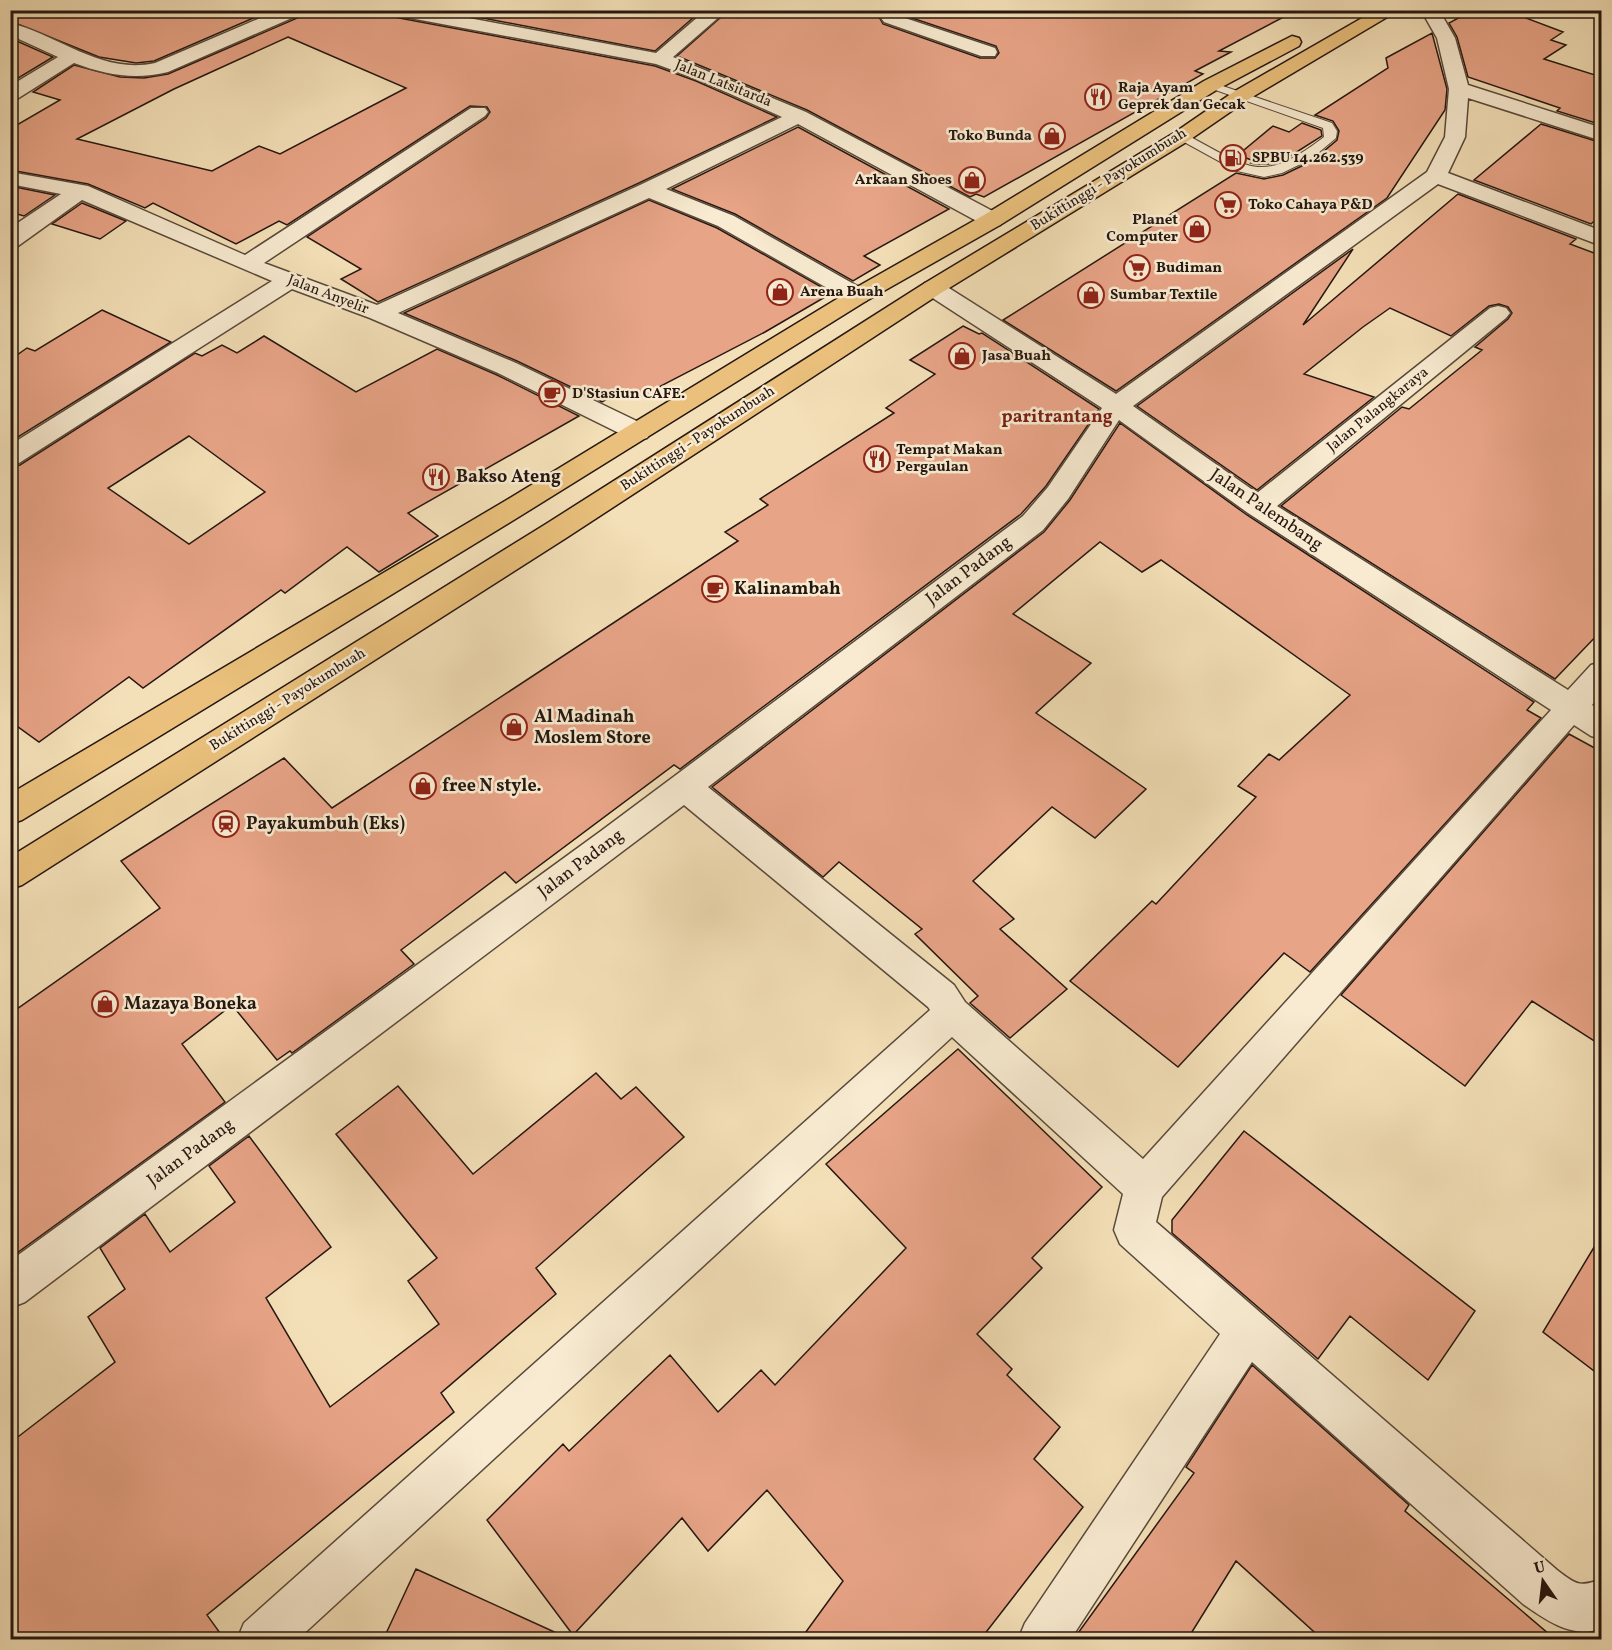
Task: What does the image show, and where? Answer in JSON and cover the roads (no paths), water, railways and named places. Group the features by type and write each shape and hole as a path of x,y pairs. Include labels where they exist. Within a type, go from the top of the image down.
{"highway":[{"name":"Bukittinggi - Payokumbuah","path":"10,812 515,507 858,296 992,220 1211,85 1351,10"},
{"name":"Bukittinggi - Payokumbuah","path":"10,875 556,531 933,288 1181,137 1242,95 1390,10"},
{"path":"515,507 556,531"}],"street":[{"path":"10,28 72,56 127,72 146,72 294,10"},
{"name":"Jalan Latsitarda","path":"394,10 660,59 699,72 799,116 992,220"},
{"path":"444,19 468,10"},
{"path":"660,59 718,10"},
{"path":"882,14 911,10"},
{"path":"1116,406 1436,176 1455,137 1460,89 1446,38 1430,10"},
{"path":"882,14 988,52"},
{"path":"10,95 72,56"},
{"path":"1460,89 1600,132"},
{"path":"247,264 478,112"},
{"path":"378,313 648,190 799,116"},
{"path":"1436,176 1602,239"},
{"name":"Jalan Anyelir","path":"10,178 80,191 247,264 378,313 507,368 638,432"},
{"path":"648,190 726,221 858,296"},
{"path":"10,241 80,191"},
{"path":"10,457 290,280"},
{"name":"Jalan Palembang","path":"933,288 1116,406 1258,507 1602,727"},
{"name":"Jalan Palangkaraya","path":"1258,507 1497,313"},
{"name":"Jalan Padang","path":"10,1287 685,787 1033,523 1058,493 1116,406"},
{"path":"1602,673 1145,1187 1134,1230 1540,1587 1558,1600 1585,1610 1597,1607 1602,1602"},
{"path":"685,787 941,996 952,1014 1145,1187"},
{"path":"261,1640 952,1014"},
{"path":"1042,1640 1248,1330"}],"lane":[{"path":"1181,137 1241,168 1264,172 1278,170 1306,156 1330,138 1331,131 1328,126 1211,85"}],"place":[{"name":"Raja Ayam Geprek dan Gecak","path":"1098,97"},
{"name":"Toko Bunda","path":"1052,136"},
{"name":"SPBU 14.262.539","path":"1233,158"},
{"name":"Arkaan Shoes","path":"972,180"},
{"name":"Toko Cahaya P&D","path":"1228,205"},
{"name":"Planet Computer","path":"1197,229"},
{"name":"Budiman","path":"1137,268"},
{"name":"Arena Buah","path":"780,292"},
{"name":"Sumbar Textile","path":"1091,295"},
{"name":"Jasa Buah","path":"962,356"},
{"name":"D'Stasiun CAFE.","path":"552,394"},
{"name":"Tempat Makan Pergaulan","path":"877,459"},
{"name":"Bakso Ateng","path":"436,477"},
{"name":"Kalinambah","path":"715,589"},
{"name":"Al Madinah Moslem Store","path":"514,727"},
{"name":"free N style.","path":"423,786"},
{"name":"Payakumbuh (Eks)","path":"226,824"},
{"name":"Mazaya Boneka","path":"105,1004"}],"district":[{"name":"paritrantang","path":"1057,417"}]}
